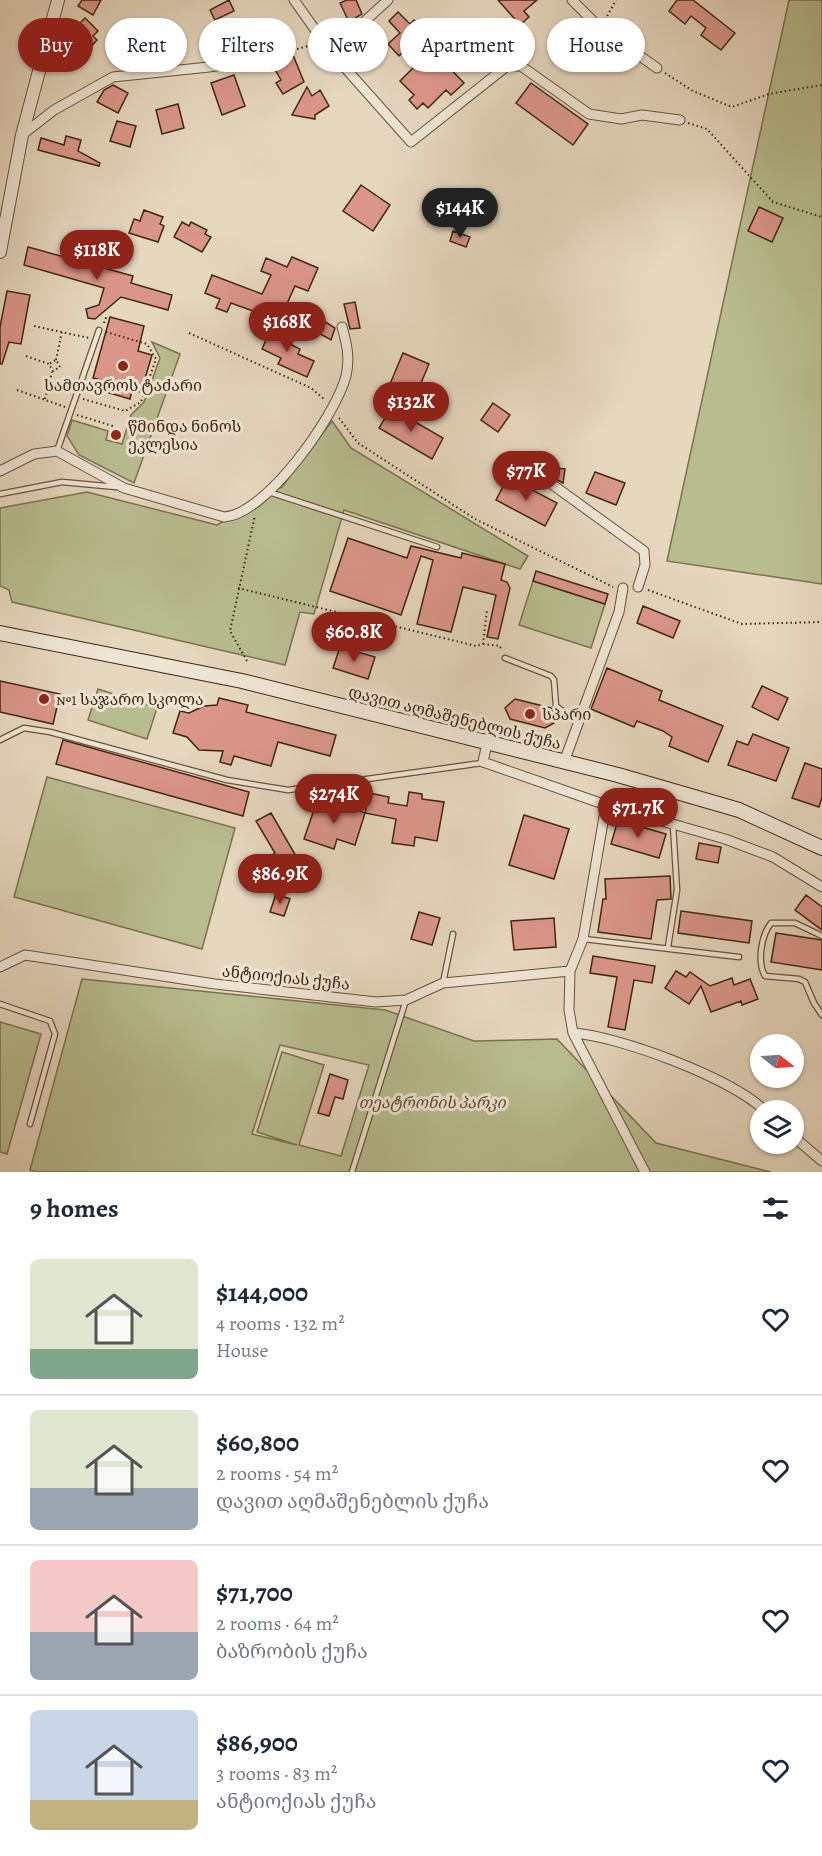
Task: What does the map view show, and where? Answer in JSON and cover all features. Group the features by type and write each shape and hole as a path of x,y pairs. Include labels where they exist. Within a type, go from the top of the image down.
{"main road":[{"name":"დავით აღმაშენებლის ქუჩა","path":"0,633 242,681 564,762 739,810 822,848"}],"street":[{"path":"0,252 22,135 58,0"},
{"path":"294,0 308,20"},
{"path":"368,18 388,0"},
{"path":"572,0 590,18"},
{"path":"645,60 657,68"},
{"path":"349,72 411,142 507,66 514,64 521,66 589,114 621,119 642,115 680,120"},
{"path":"22,135 54,110 113,77 199,66"},
{"path":"0,471 34,454 57,451 124,488 224,517 236,517 252,507 268,492 311,442 333,408 345,377 349,349 342,327"},
{"path":"553,484 644,551 645,566 638,587"},
{"path":"564,762 619,612 623,588"},
{"path":"487,743 483,762 606,805 673,823 773,857 822,887"},
{"path":"606,805 583,939 570,971 569,1010 573,1033 645,1172"},
{"name":"ანტიოქიას ქუჩა","path":"0,967 25,956 215,984 376,1002 406,1000 443,983 570,971"},
{"path":"573,1033 595,1035 713,1077 754,1100"},
{"path":"804,1146 822,1161"}],"lane":[{"path":"57,451 99,330"},
{"path":"0,494 62,482 124,488"},
{"path":"268,492 437,547"},
{"path":"505,658 551,676 554,680 556,706 578,722"},
{"path":"0,741 24,728 227,780 288,790 483,762"},
{"path":"668,947 677,890 673,823"},
{"path":"822,936 795,923 771,924 763,941 761,969 765,976 799,979 805,982 813,1003 822,1015"},
{"path":"443,983 453,934"},
{"path":"583,939 739,957"},
{"path":"352,1172 406,1000"},
{"path":"0,1004 50,1021 55,1034 30,1124"}],"path":[{"path":"606,18 616,0"},
{"path":"657,68 693,91 732,107 770,94 822,85"},
{"path":"680,120 706,129 773,202 822,217"},
{"path":"34,326 89,338"},
{"path":"77,397 125,411 141,402 156,359 147,344 99,330"},
{"path":"45,399 53,371 60,367 56,360 62,331"},
{"path":"189,333 311,388 333,408 358,443 475,519 610,586 623,588"},
{"path":"26,356 49,364 53,371"},
{"path":"49,364 56,360"},
{"path":"17,390 66,408"},
{"path":"71,413 113,426"},
{"path":"247,661 230,631 238,588 256,518 252,507"},
{"path":"638,587 742,624 822,622"},
{"path":"238,588 476,646 483,644 500,646 505,658"},
{"path":"483,644 487,610"}],"green space":[{"path":"789,0 822,0 822,584 667,561"},
{"path":"152,342 180,354 134,483 79,455 67,436 72,420 108,431 106,440 122,444 131,415 144,402 160,358"},
{"path":"332,421 351,448 528,556 520,569 344,510 314,614 300,612 285,665 12,602 9,590 0,586 0,508 87,492 217,525 282,487"},
{"path":"533,581 605,604 591,648 519,625"},
{"path":"98,689 157,708 147,739 88,720"},
{"path":"47,777 235,828 202,949 14,897"},
{"name":"თეატრონის პარკი","path":"82,979 385,1010 474,1041 557,1039 656,1143 771,1172 37,1172 30,1170","holes":["280,1045 369,1065 341,1156 299,1145 324,1065 282,1052 257,1132 297,1145 252,1134"]},
{"path":"0,1022 41,1034 7,1154 0,1152"}],"building":[{"path":"82,0 101,0 93,15 78,6"},
{"path":"229,0 234,11 214,18 210,10"},
{"path":"356,0 362,14 356,18 347,18 340,3"},
{"path":"498,0 537,0 524,11 528,18 514,18"},
{"path":"677,0 693,0 735,33 721,50 701,35 706,28 691,16 685,24 669,11"},
{"path":"398,12 404,18 400,18 400,33 389,21"},
{"path":"93,26 98,31 93,36"},
{"path":"400,33 399,56 388,44"},
{"path":"296,62 304,82 283,94 276,83 281,80 276,72 296,72"},
{"path":"409,72 453,72 464,83 451,95 446,90 428,108 423,103 417,109 409,100 414,95 400,81"},
{"path":"234,75 245,106 222,115 211,83"},
{"path":"531,83 588,124 573,145 516,103"},
{"path":"113,85 128,93 118,113 97,102 104,90"},
{"path":"307,87 312,96 320,90 329,106 315,115 315,119 292,115"},
{"path":"178,104 184,128 162,134 156,110"},
{"path":"117,121 136,126 130,147 110,141"},
{"path":"66,136 81,140 78,151 100,163 99,166 38,150 41,138 64,145"},
{"path":"361,185 390,205 373,231 343,211"},
{"path":"759,207 783,218 772,242 748,231"},
{"path":"144,210 163,217 160,224 164,226 158,242 129,233 134,219 140,221"},
{"path":"182,222 189,226 191,222 207,230 205,234 211,237 202,252 174,237"},
{"path":"453,231 470,237 466,247 450,241"},
{"path":"28,247 133,276 131,283 172,295 168,310 121,297 95,319 88,318 86,309 99,305 104,288 24,265"},
{"path":"292,257 318,268 308,291 295,286 277,326 252,314 253,311 231,303 227,312 216,308 220,299 205,293 212,275 262,294 271,275 261,271 266,258 287,267"},
{"path":"7,291 30,295 21,344 9,342 2,364 0,364 0,327"},
{"path":"355,302 360,328 350,329 344,304"},
{"name":"სამთავროს ტაძარი","path":"110,317 144,326 138,351 152,355 141,392 132,390 130,399 99,390 101,380 93,378"},
{"path":"319,318 335,328 331,340 313,330"},
{"path":"271,329 290,338 288,343 300,349 298,354 314,361 307,377 278,364 281,358 262,349"},
{"path":"403,353 429,364 416,395 390,384"},
{"path":"493,403 510,415 498,432 481,420"},
{"path":"391,408 443,438 432,459 379,428"},
{"path":"547,467 565,469 563,483 554,478 545,481"},
{"path":"595,472 625,483 616,505 586,493"},
{"path":"508,477 557,503 545,526 496,500"},
{"path":"348,538 407,558 411,546 461,558 462,553 505,564 501,580 507,582 510,588 498,639 487,637 496,595 463,587 451,632 417,624 433,560 421,556 401,615 330,591"},
{"path":"536,571 608,594 605,604 533,581"},
{"path":"643,606 680,621 673,638 637,623"},
{"path":"340,647 375,657 368,679 333,668"},
{"path":"607,668 662,691 659,700 723,726 708,762 669,746 672,737 663,731 637,721 634,727 591,709"},
{"path":"0,681 60,694 53,724 0,712"},
{"path":"762,686 788,698 778,720 752,707"},
{"path":"219,698 248,705 246,712 336,735 330,756 278,742 271,766 234,756 231,765 220,762 223,751 199,750 187,737 173,733 180,711 189,713 204,706 217,705"},
{"name":"სპარი","path":"515,699 551,708 555,716 554,723 545,728 510,719 505,708"},
{"path":"753,734 789,748 776,781 728,765 737,741 748,745"},
{"path":"63,740 249,792 243,816 56,764"},
{"path":"805,763 822,769 822,797 819,807 792,798"},
{"path":"409,792 422,794 422,799 444,802 437,841 415,837 414,846 392,843 396,819 365,813 369,793 389,797 388,803 407,806"},
{"path":"317,801 347,811 348,807 365,813 355,845 337,839 334,849 304,839"},
{"path":"271,813 296,856 272,871 265,860 275,853 256,821"},
{"path":"524,815 569,829 554,879 509,865"},
{"path":"618,820 666,834 659,858 611,844"},
{"path":"699,843 721,847 718,863 696,859"},
{"path":"670,876 671,899 657,900 651,939 598,932 603,899 606,899 605,879"},
{"path":"276,894 290,899 284,916 270,912"},
{"path":"806,895 822,907 822,930 795,910"},
{"path":"681,911 752,921 749,943 678,933"},
{"path":"419,912 440,918 432,945 411,939"},
{"path":"554,918 556,947 514,950 511,921"},
{"path":"776,933 822,940 822,970 771,962"},
{"path":"593,956 655,966 652,983 634,980 625,1030 608,1027 617,977 590,973"},
{"path":"676,971 686,977 690,972 710,986 732,978 734,985 750,979 758,999 742,1005 741,1001 711,1012 701,986 689,1004 665,988"},
{"path":"330,1074 348,1080 343,1099 335,1097 329,1116 318,1113"}],"place":[{"name":"სამთავროს ტაძარი","path":"123,366"},
{"name":"წმინდა ნინოს ეკლესია","path":"116,435"},
{"name":"№1 საჯარო სკოლა","path":"44,699"},
{"name":"სპარი","path":"530,714"}]}
